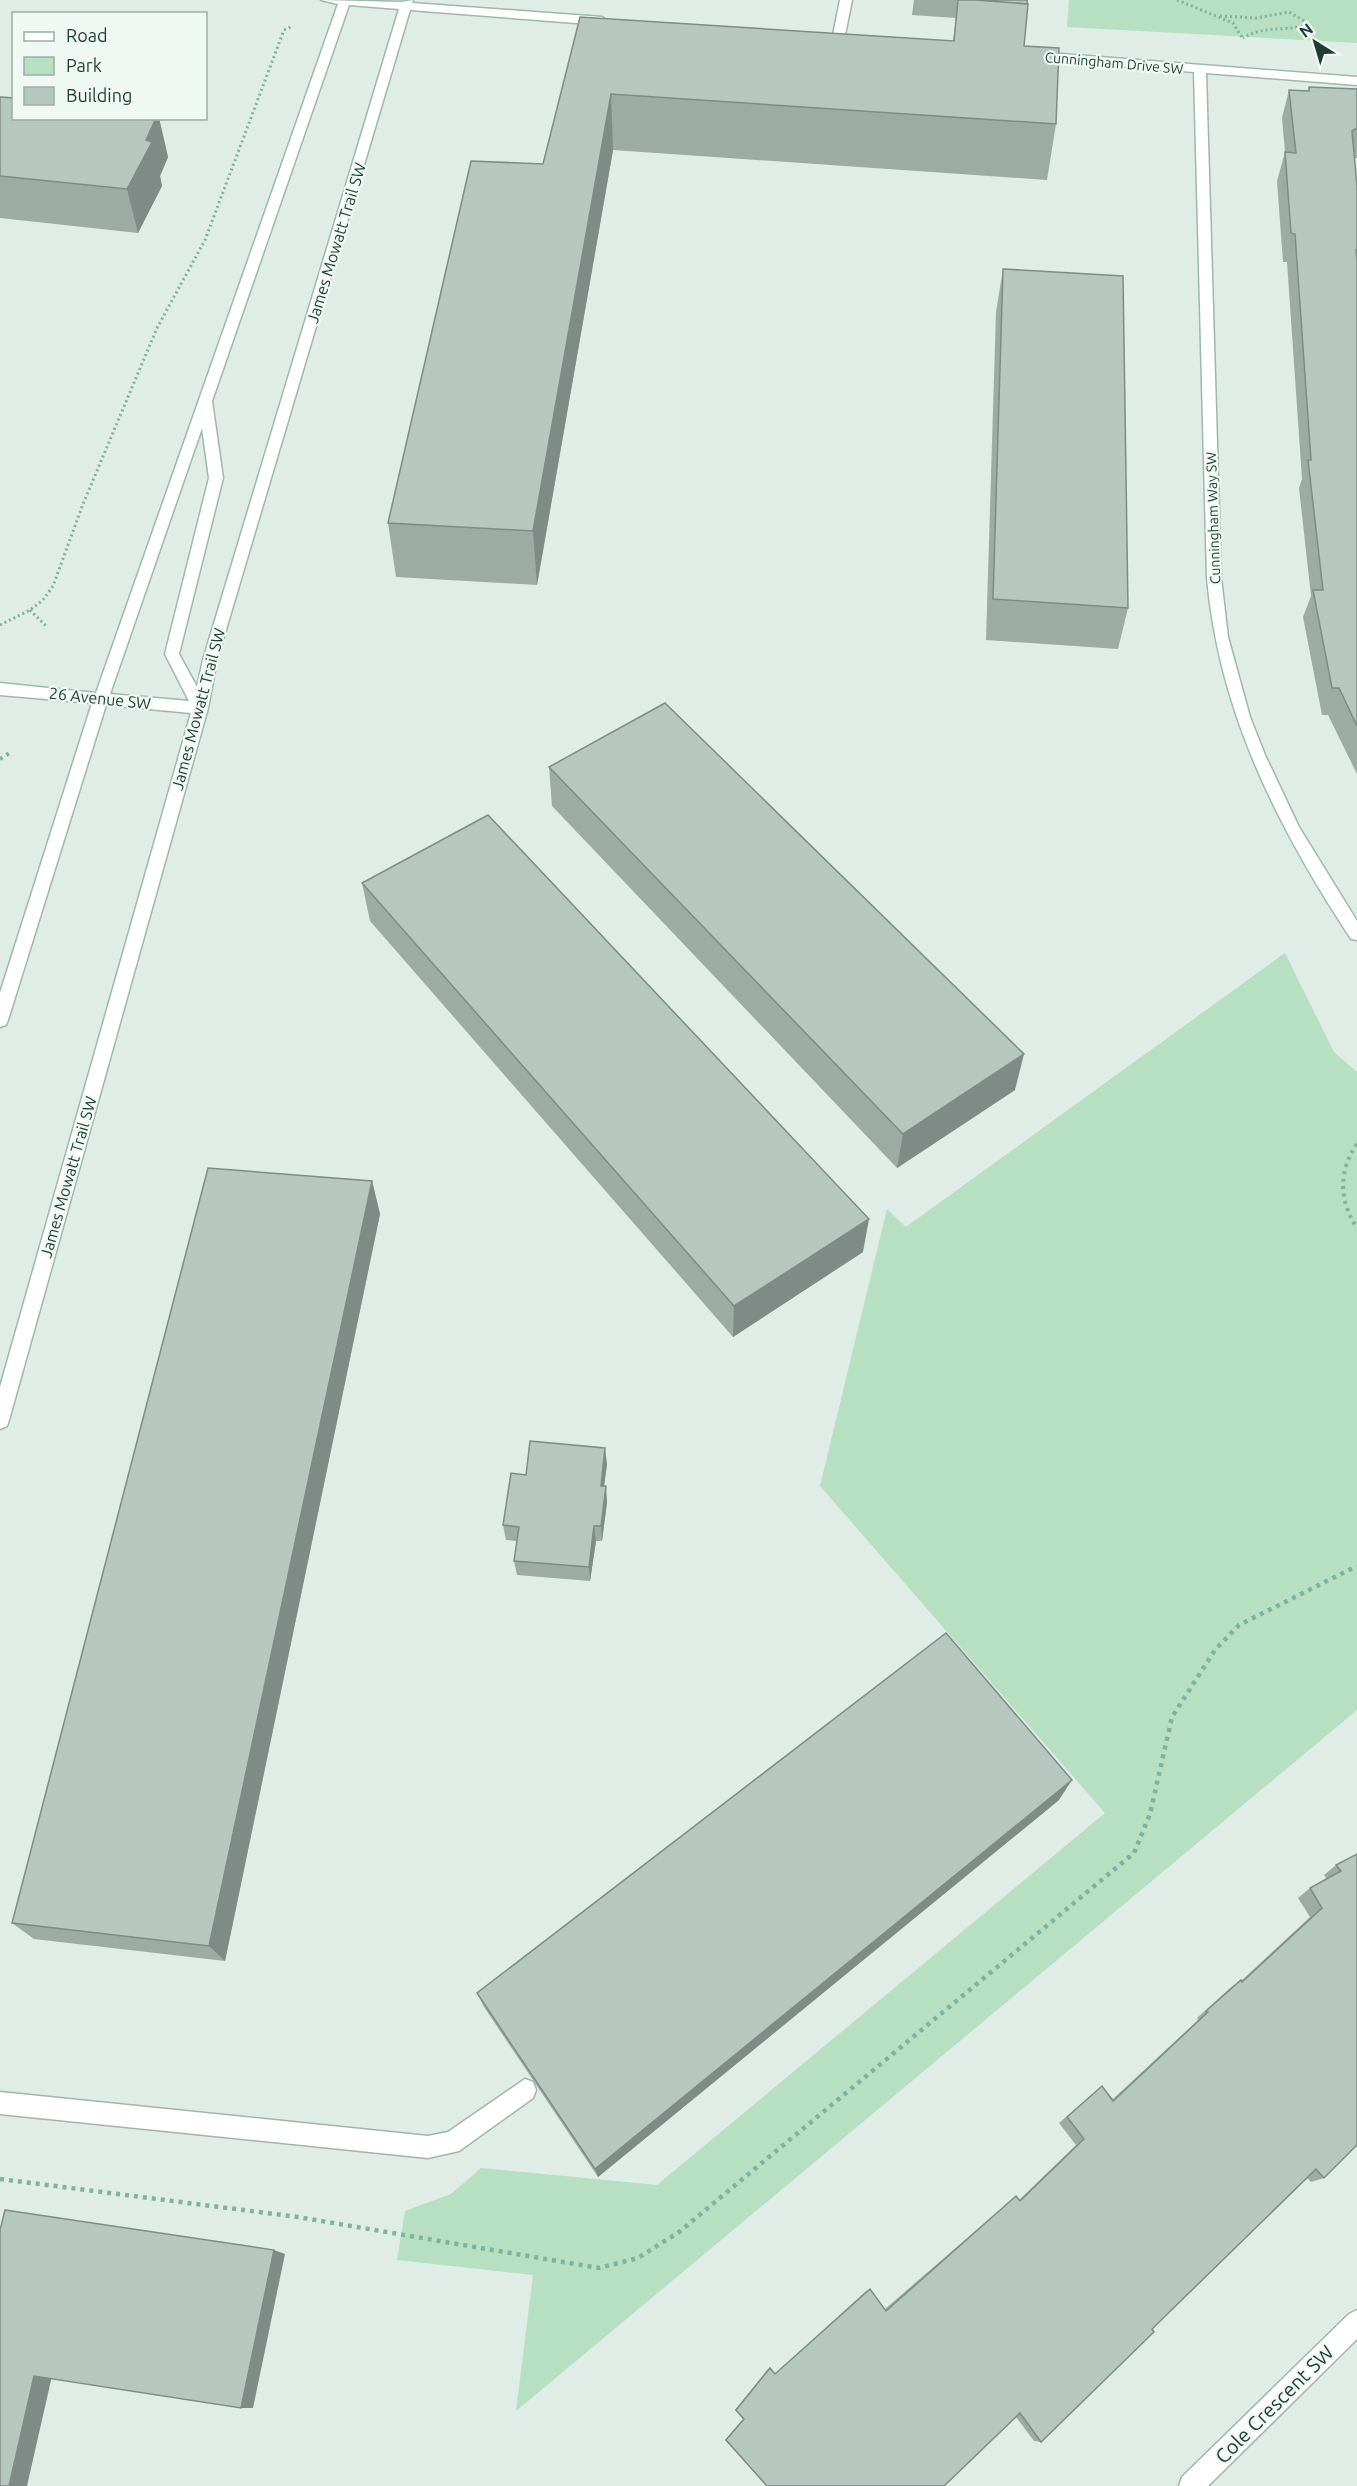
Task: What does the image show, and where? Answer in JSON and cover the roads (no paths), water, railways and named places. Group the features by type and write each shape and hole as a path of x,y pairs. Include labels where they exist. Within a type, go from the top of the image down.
{"main road":[{"path":"327,0 406,3 611,22"},
{"path":"838,40 846,0"},
{"path":"0,1020 101,698 345,1"},
{"name":"James Mowatt Trail SW","path":"0,1420 200,708 210,660 406,3"},
{"name":"Cunningham Drive SW","path":"1026,56 1357,81"},
{"name":"Cunningham Way SW","path":"1200,70 1214,578 1221,636 1257,758 1291,828 1322,883 1357,934"},
{"path":"200,708 172,654 216,478 206,399"},
{"name":"26 Avenue SW","path":"0,688 200,708"},
{"path":"0,2103 428,2147 451,2143 471,2131 525,2090"},
{"name":"Cole Crescent SW","path":"1191,2486 1357,2322"}]}
